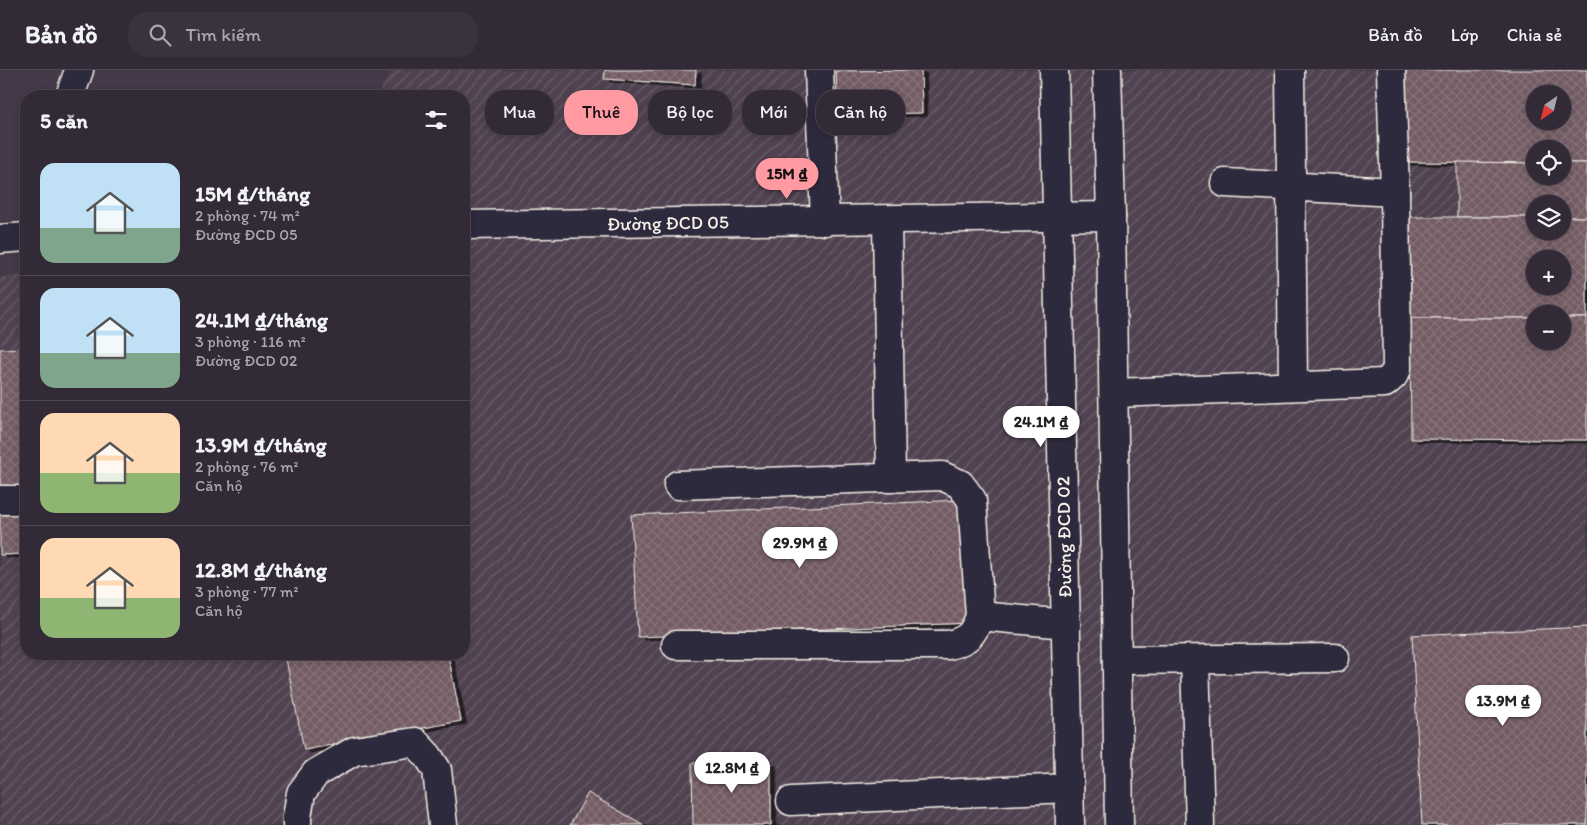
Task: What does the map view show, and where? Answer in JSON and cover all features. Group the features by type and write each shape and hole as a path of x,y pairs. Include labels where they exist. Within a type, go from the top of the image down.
{"street":[{"path":"72,90 79,70"},
{"path":"819,70 826,221"},
{"name":"Đường ĐCD 02","path":"1054,70 1070,825"},
{"path":"1107,70 1114,393 1119,825"},
{"path":"1290,70 1293,386"},
{"path":"1114,393 1384,383 1392,376 1397,369 1395,192 1390,70"},
{"path":"1225,183 1395,192"},
{"name":"Đường ĐCD 05","path":"470,225 1111,216"},
{"path":"887,220 891,478"},
{"path":"0,239 20,237"},
{"path":"676,645 949,645 963,642 975,631 980,616 972,500 960,484 942,476 678,485"},
{"path":"0,500 20,500"},
{"path":"980,616 1066,624"},
{"path":"1117,660 1335,658"},
{"path":"1195,660 1200,825"},
{"path":"297,825 296,818 301,793 316,773 354,751 416,742 428,756 436,770 443,825"},
{"path":"791,801 1069,788"}],"shaded area":[{"path":"392,70 1587,70 1587,825 0,825 0,277 20,275 20,660 470,660 470,90 380,90"}],"building":[{"path":"605,70 696,70 695,85 604,79"},
{"path":"921,70 922,113 905,113 905,90 837,90 836,71"},
{"path":"1402,70 1587,70 1587,163 1571,163 1571,140 1526,140 1526,163 1403,162"},
{"path":"1457,162 1526,163 1526,185 1571,185 1571,163 1587,163 1587,217 1571,217 1571,195 1526,195 1526,217 1457,217"},
{"path":"1410,217 1526,217 1526,240 1571,240 1571,217 1587,217 1587,318 1571,318 1571,305 1526,305 1526,318 1410,318"},
{"path":"1410,318 1526,318 1526,350 1571,350 1571,318 1587,318 1587,440 1411,439"},
{"path":"20,348 20,554 0,555 0,349"},
{"path":"962,500 969,623 638,637 631,515"},
{"path":"1587,627 1587,825 1422,825 1412,635"},
{"path":"286,660 449,660 461,721 304,750"},
{"path":"692,763 771,763 771,825 693,825"},
{"path":"588,793 644,825 570,825"}]}
